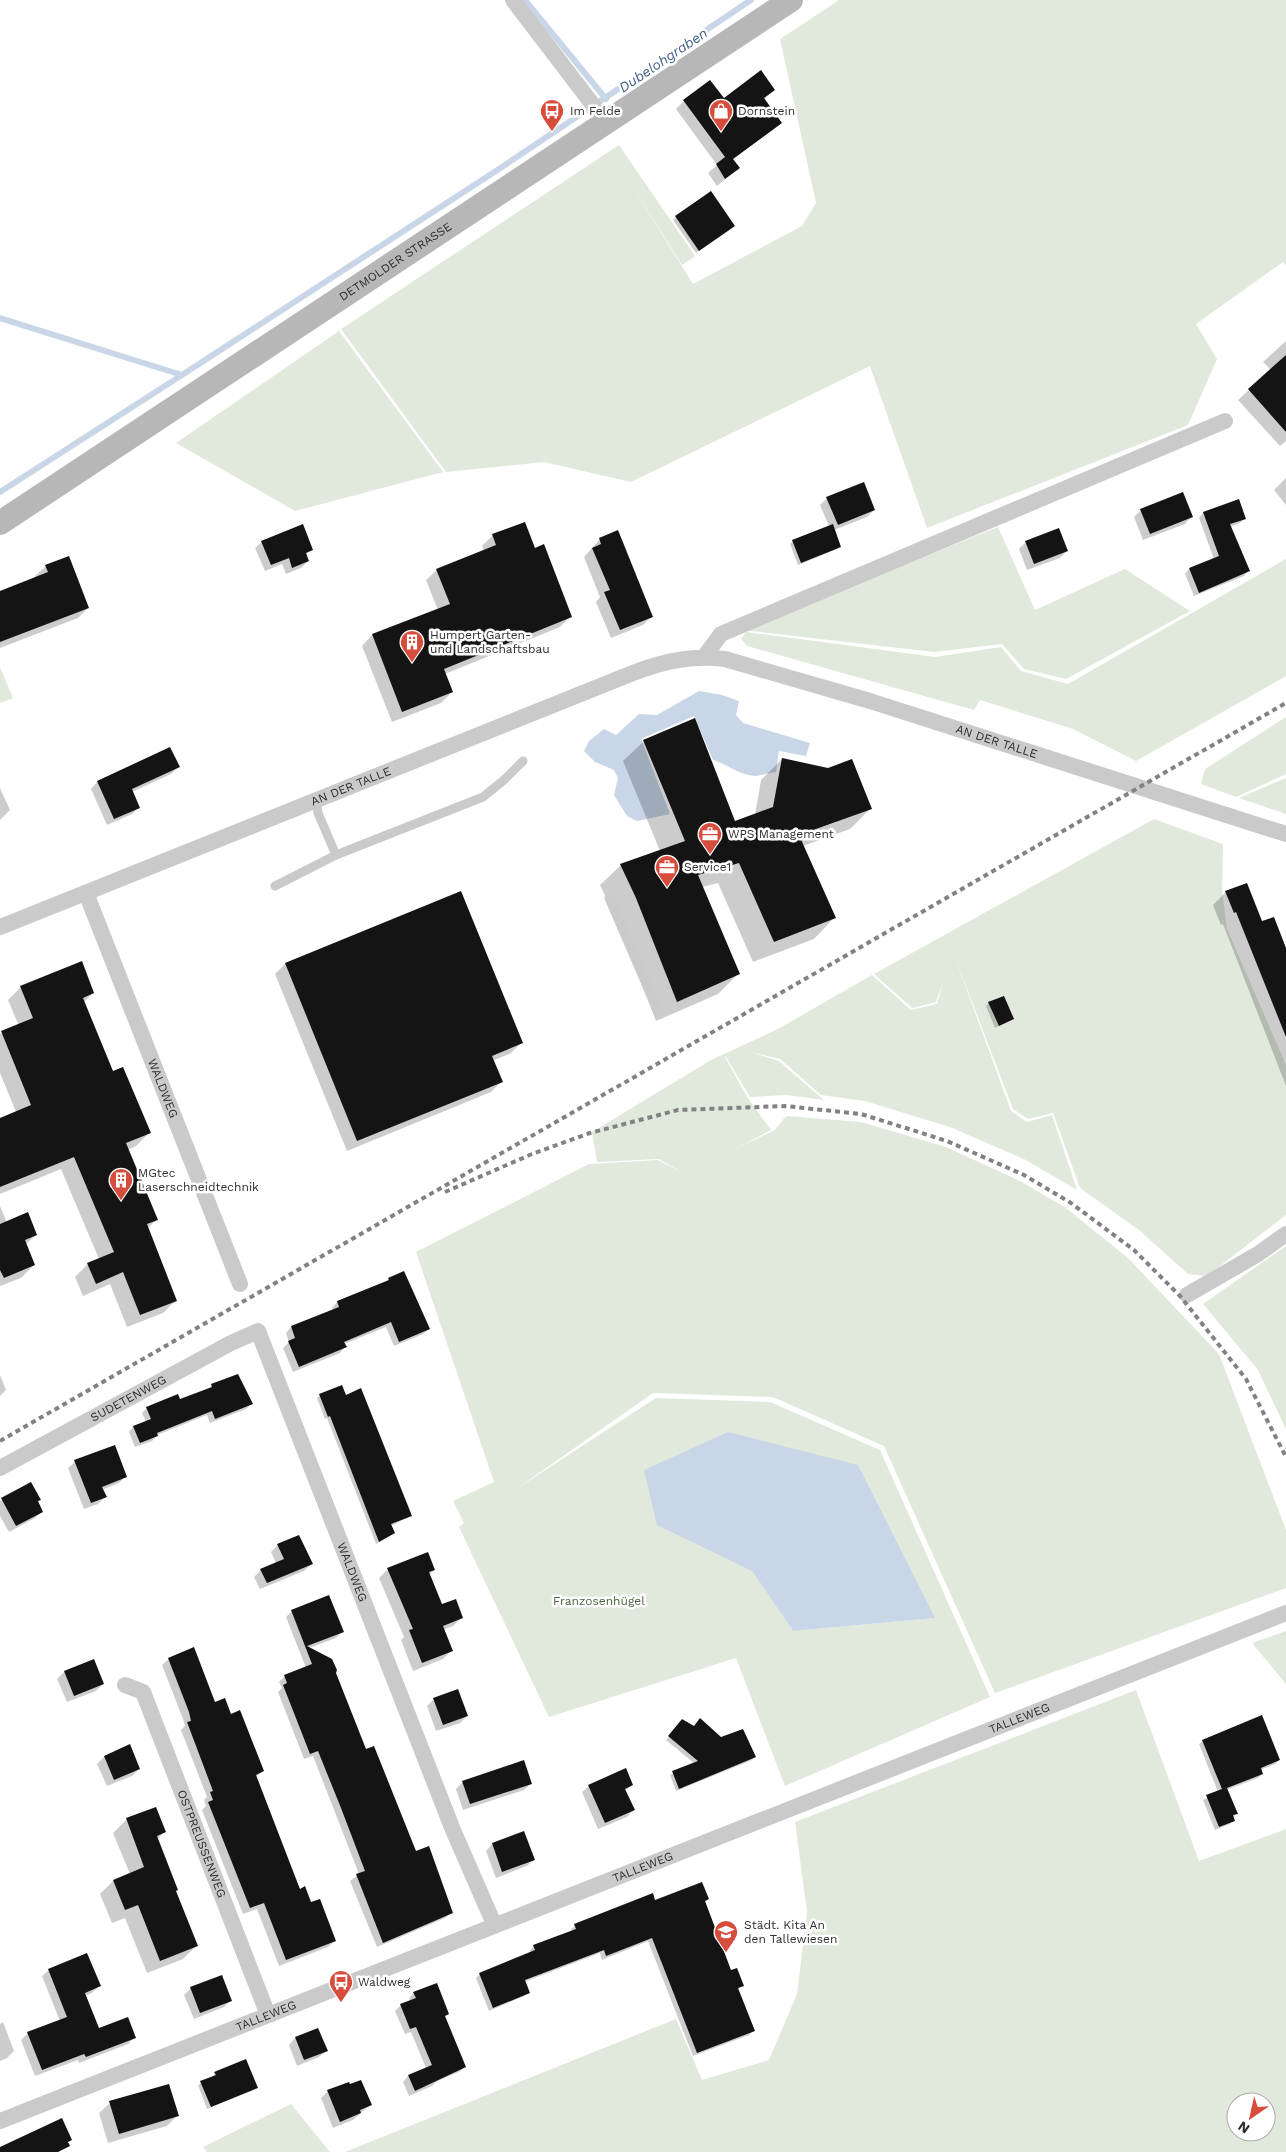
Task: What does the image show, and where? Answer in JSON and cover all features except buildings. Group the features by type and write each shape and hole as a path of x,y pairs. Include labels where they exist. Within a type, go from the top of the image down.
{"street":[{"path":"512,0 606,122"},
{"name":"DETMOLDER STRASSE","path":"0,523 791,0"},
{"path":"704,657 721,634 1225,421"},
{"name":"AN DER TALLE","path":"0,927 659,663 704,657 725,660 870,701 1286,834"},
{"name":"WALDWEG","path":"86,893 240,1284"},
{"path":"1187,1295 1258,1254 1286,1234"},
{"name":"WALDWEG","path":"258,1331 453,1830 494,1924"},
{"name":"SUDETENWEG","path":"0,1468 231,1343 258,1331"},
{"name":"TALLEWEG","path":"0,2121 494,1924 1286,1613"},
{"name":"OSTPREUSSENWEG","path":"125,1685 143,1692 268,2014"}],"lane":[{"path":"275,886 336,855 483,797 523,761"},
{"path":"316,799 318,813 336,855"},
{"path":"609,898 659,1014"}],"green space":[{"path":"839,0 1286,0 1286,265 1283,262 1196,324 1217,359 1188,425 927,528 870,366 631,482 544,462 446,472 341,329 619,145 695,256 682,265 622,170 693,284 802,226 816,203 780,39"},
{"path":"339,331 443,472 295,511 176,443"},
{"path":"998,527 1035,610 1125,569 1190,611 1066,679 1024,669 1002,644 934,652 742,630"},
{"path":"1286,559 1286,676 1136,761 1073,729 980,700 974,710 747,646 741,639 746,632 935,657 1001,647 1021,671 1068,684"},
{"path":"0,667 13,698 0,703"},
{"path":"1286,717 1286,774 1236,797 1201,784 1205,769"},
{"path":"1286,778 1286,814 1239,798"},
{"name":"Franzosenhügel","path":"1154,819 1223,844 1222,891 1227,929 1286,1065 1286,1215 1207,1276 1188,1274 1139,1230 1080,1188 1053,1113 1028,1119 1013,1109 953,952 1011,1111 1027,1122 1052,1115 1077,1190 1026,1160 950,1127 865,1101 821,1095 780,1059 750,1052 779,1061 824,1100 787,1095 750,1097 726,1057 729,1056 725,1057 747,1097 771,1130 735,1149 775,1130 786,1116 861,1122 946,1147 1020,1181 1066,1208 1128,1258 1219,1354 1286,1530 1286,1588 995,1693 884,1446 773,1397 653,1393 516,1489 656,1398 770,1402 880,1450 990,1697 785,1786 736,1658 549,1717 459,1527 464,1523 453,1501 494,1482 416,1252 589,1164 658,1160 683,1173 659,1159 597,1162 592,1132 711,1060 776,1030 872,975 911,1010 937,1004 944,980 936,1002 912,1008 874,974","holes":["752,1571 934,1618 793,1631"]},
{"path":"1286,1246 1286,1429 1258,1370 1203,1304"},
{"path":"1286,1631 1286,1684 1252,1643"},
{"path":"1136,1690 1199,1861 1286,1829 1286,2152 345,2152 676,2019 702,2080 769,2060 797,1994 807,1912 795,1822"},
{"path":"291,2104 330,2152 207,2152 203,2147"}],"water":[{"path":"699,691 722,695 739,701 736,715 743,723 810,743 806,756 779,751 776,772 756,776 739,772 713,760 694,716 641,739 670,814 637,821 627,816 614,795 618,778 614,770 595,762 584,751 589,741 604,729 616,735 639,714 657,715"},
{"path":"728,1432 858,1465 935,1618 793,1631 752,1571 657,1525 644,1470"}],"waterway":[{"path":"525,0 606,99"},
{"name":"Dubelohgraben","path":"0,318 182,375 499,169 751,0"},
{"path":"0,492 182,375"}],"railway":[{"path":"0,1441 1286,703"},
{"path":"445,1192 532,1154 590,1133 678,1110 785,1106 861,1114 947,1141 1024,1175 1071,1203 1134,1250 1180,1296 1246,1379 1286,1457"}],"place":[{"name":"Im Felde","path":"552,132"},
{"name":"Dornstein","path":"721,132"},
{"name":"Humpert Garten- und Landschaftsbau","path":"412,663"},
{"name":"WPS Management","path":"710,855"},
{"name":"Service1","path":"667,888"},
{"name":"MGtec Laserschneidtechnik","path":"121,1201"},
{"name":"Städt. Kita An den Tallewiesen","path":"726,1953"},
{"name":"Waldweg","path":"341,2003"}]}
